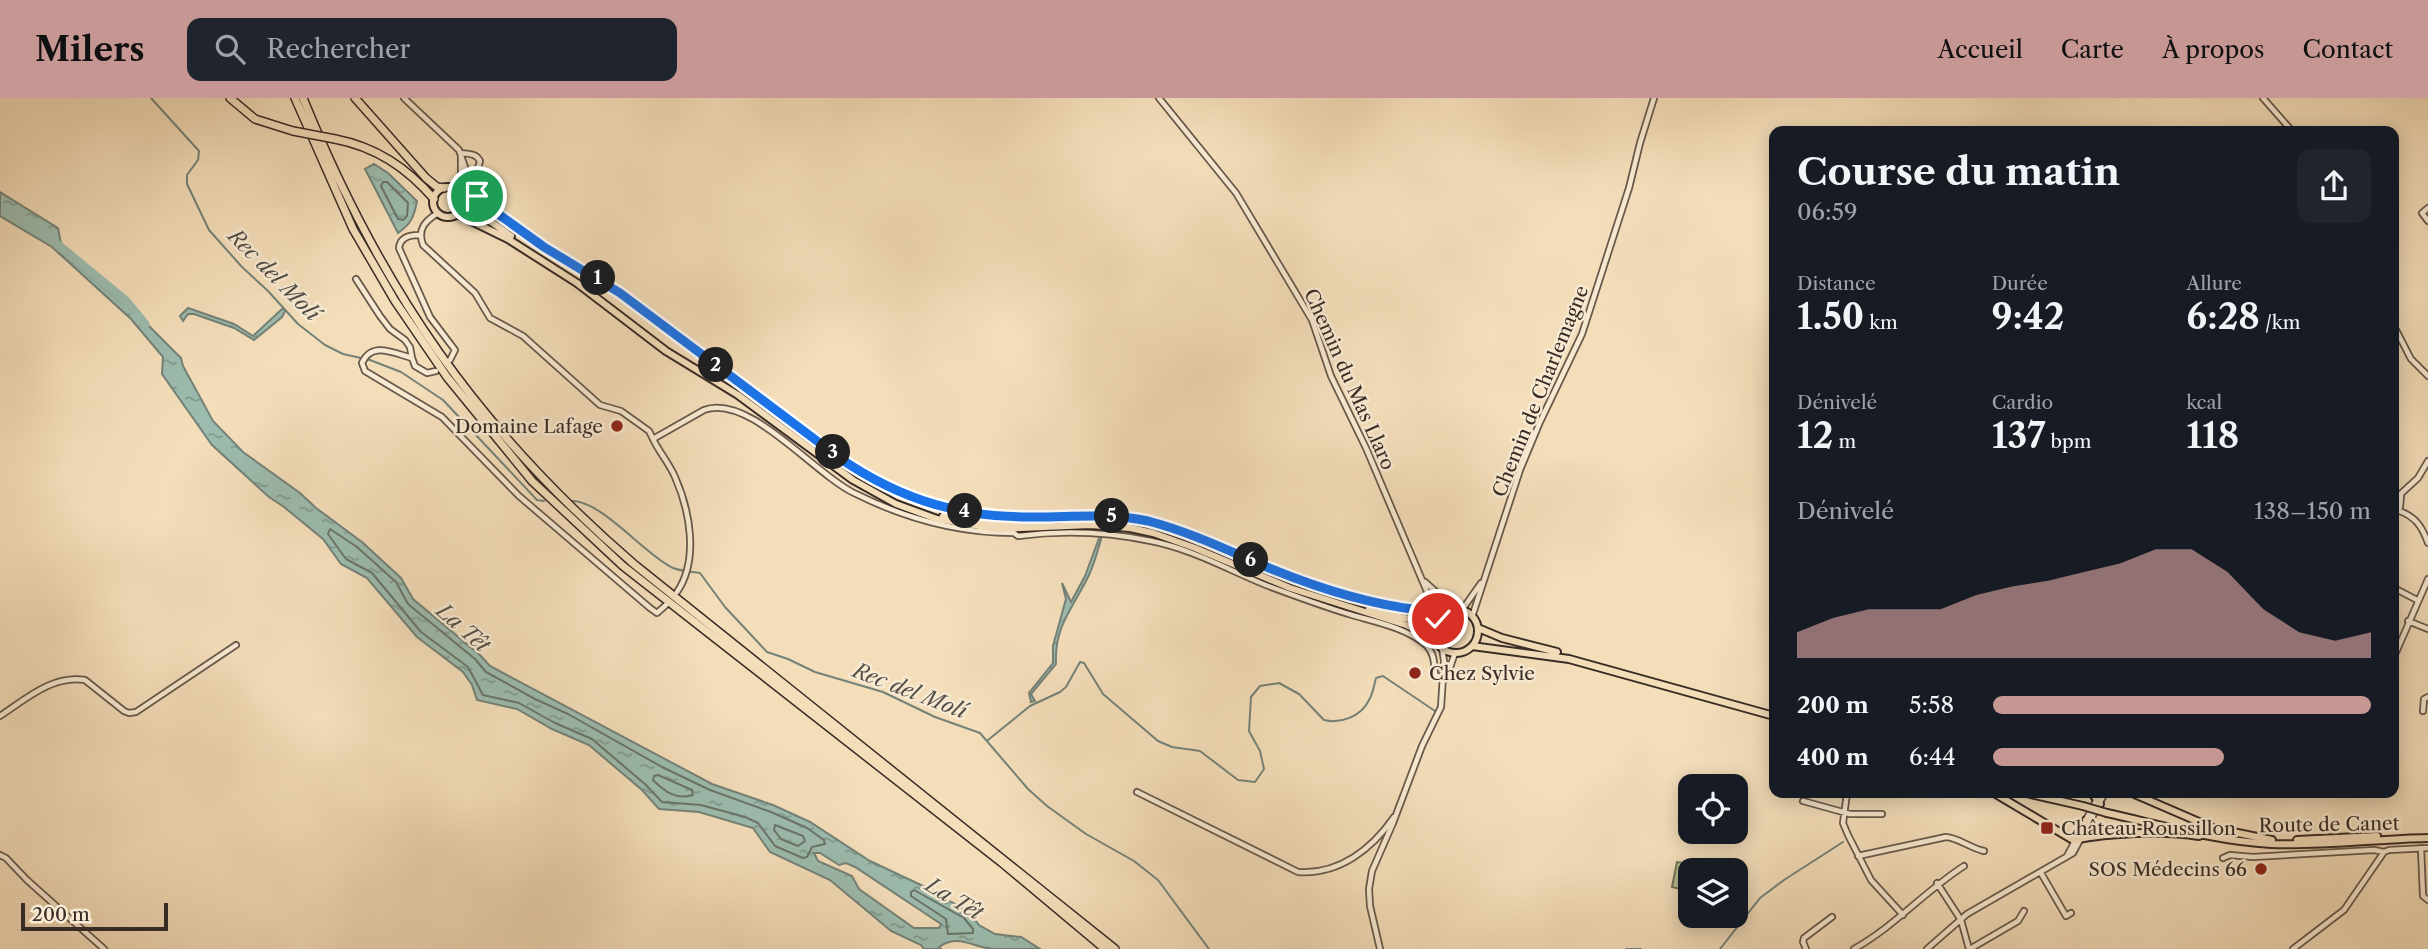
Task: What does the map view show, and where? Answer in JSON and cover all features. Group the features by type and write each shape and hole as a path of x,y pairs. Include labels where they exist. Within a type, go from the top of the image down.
{"highway":[{"path":"230,98 255,119 293,131 356,143 380,153 434,199"},
{"path":"295,98 353,229 395,301 447,377 532,481 623,566 1001,862 1105,949"},
{"path":"303,98 347,200 406,306 467,392 534,471 585,522 635,565 1115,949"},
{"path":"355,98 426,178 437,187 447,188"}],"main road":[{"path":"1436,639 1406,625 1290,588 1153,533 1090,525 1013,531 972,526 914,512 872,492 738,395 666,351 600,299 508,239 470,218 457,214 447,217 438,213 433,204 434,199 447,188 460,194 463,202 602,296 668,348 760,406 856,478 897,501 939,516 980,523 1090,521 1154,530 1338,600 1431,622 1440,617 1459,610 1472,617 1478,628 1476,641 1472,646 1455,653 1442,648 1434,629 1440,617"},
{"path":"457,214 463,202"},
{"path":"1478,628 1534,648 1619,667 1769,712"},
{"path":"1472,646 1569,659 1769,713"},
{"path":"2003,798 2078,839 2090,836 2192,835 2236,842 2270,841"},
{"path":"2050,798 2083,805"},
{"path":"2058,798 2083,805"},
{"path":"2144,798 2213,828 2270,841"},
{"name":"Route de Canet","path":"2083,805 2236,840 2428,837"},
{"path":"2086,820 2090,836"}],"street":[{"path":"404,98 445,135 460,153 466,170 460,194"},
{"name":"Chemin du Mas Llaro","path":"1159,98 1236,193 1312,320 1331,376 1366,448 1440,617"},
{"name":"Chemin de Charlemagne","path":"1472,617 1520,470 1582,334 1629,188 1654,98"},
{"path":"2263,98 2288,126"},
{"path":"447,188 461,177 460,153"},
{"path":"460,153 479,158 474,189 487,206 561,258 620,293 841,459 863,474 908,496 989,515 1121,516 1197,537 1282,573 1372,601 1420,610 1440,597"},
{"path":"2428,208 2422,213 2428,221"},
{"path":"438,213 422,227 419,235 423,244 475,293 490,318 523,336 600,405 621,411 649,432 673,473 687,516 689,564 685,580 677,592"},
{"path":"419,235 404,238 399,243 399,248 430,317 456,350 450,360"},
{"path":"356,279 390,329 410,347 412,358 421,371 436,371"},
{"path":"2399,336 2411,359 2428,376"},
{"path":"412,358 372,350 366,353 362,362 365,371 417,400 449,423 519,496 650,608 657,613 666,605"},
{"path":"653,439 704,410 713,407 725,408 759,423 854,494 919,519 965,531 1013,531 1018,536 1057,532 1155,541 1271,587 1407,634 1426,645 1435,660 1435,675 1445,679"},
{"path":"2399,496 2418,478 2428,461"},
{"path":"2399,504 2402,494"},
{"path":"2399,509 2425,527 2428,543"},
{"name":"Chemin de Charlemagne","path":"1459,610 1478,590 1486,572"},
{"path":"1422,579 1440,597 1459,610"},
{"path":"2399,644 2428,579"},
{"path":"2399,591 2417,600"},
{"path":"2408,621 2428,629"},
{"path":"0,716 48,684 79,679 85,680 124,711 136,712 236,645"},
{"path":"1442,648 1445,679"},
{"path":"1380,949 1368,889 1371,871 1398,811 1422,746 1441,707 1445,679 1455,653"},
{"path":"2423,711 2424,699 2428,697"},
{"path":"1137,792 1298,872 1313,873 1339,865 1366,850 1398,811"},
{"path":"1846,798 1843,823 1858,856 1871,880 1903,915"},
{"path":"2078,839 2100,798"},
{"path":"1927,949 1967,914 2068,855 2087,828 2101,798"},
{"path":"1803,801 1843,813 1882,814"},
{"path":"1858,856 1946,836 1969,848 1984,851"},
{"path":"2421,848 2423,896 2428,900"},
{"path":"2223,859 2230,855 2253,857 2428,848"},
{"path":"2293,949 2344,910 2384,852"},
{"path":"0,855 104,949"},
{"path":"1854,949 1880,933 1937,883 1964,866"},
{"path":"2041,873 2066,916 2071,913"},
{"path":"1937,883 1961,920 1970,949 2018,921 2024,911"},
{"path":"1806,949 1804,938 1832,917"}],"green space":[{"path":"1677,862 1678,862 1678,888 1672,887"}],"water":[{"path":"374,164 388,173 417,201 411,220 398,233 365,169"},
{"path":"0,192 58,228 63,254 141,318 181,358 213,421 243,452 362,542 401,578 413,599 490,666 712,784 773,805 810,822 870,861 969,912 979,925 995,934 1021,937 1040,949 994,949 953,941 939,947 941,949 924,949 891,931 830,880 770,852 753,828 699,812 659,809 642,790 589,745 552,729 517,709 477,700 472,685 463,672 417,637 367,578 341,564 323,539 269,497 212,445 162,374 163,357 131,319 52,247 0,216","holes":["814,853 820,853 839,865 846,863 855,867 941,924 939,928 914,928 859,889 852,876 818,861"]},
{"path":"188,308 234,324 253,336 283,308 285,311 282,317 254,340 234,328 194,314 188,314 183,321 180,316"},
{"path":"1103,532 1091,570 1061,628 1056,664 1031,694 1035,701 1031,702 1029,693 1053,663 1053,646 1066,599 1062,583 1071,602"}],"waterway":[{"name":"Rec del Molí","path":"151,98 199,151 198,160 187,175 187,184 209,230 242,267 298,324 325,345 343,354 370,360 401,372 443,400 537,500 544,501"},
{"name":"La Têt","path":"52,240 126,301 145,324"},
{"name":"Rec del Molí","path":"573,501 597,510 673,568 700,573 725,607 767,652 815,672 883,692 935,717 980,733 1028,789 1047,806 1086,834 1134,861 1158,880 1209,949"},
{"path":"988,740 1030,706 1066,687 1080,662 1084,663 1103,694 1158,741 1172,747 1200,751 1238,780 1255,782 1264,769 1260,751 1249,731 1251,697 1260,686 1279,683 1299,694 1324,720 1337,721 1350,718 1361,711 1370,698 1376,678 1383,676 1435,711"},
{"path":"1720,949 1760,898 1843,842"},
{"path":"1626,949 1641,949"}],"place":[{"name":"Domaine Lafage","path":"617,426"},
{"name":"Chez Sylvie","path":"1415,673"},
{"name":"Château Roussillon","path":"2047,828"},
{"name":"SOS Médecins 66","path":"2261,869"}],"route":[{"path":"477,196 544,247 605,282 841,459 863,474 908,496 989,515 1121,516 1149,522 1197,537 1282,573 1331,590 1420,610 1434,600 1442,614 1438,619"}]}
